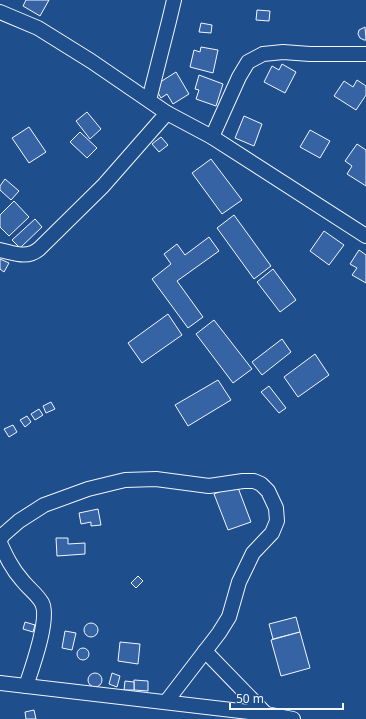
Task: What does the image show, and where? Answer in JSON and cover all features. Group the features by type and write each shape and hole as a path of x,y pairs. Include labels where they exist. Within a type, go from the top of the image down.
{"street":[{"path":"149,100 174,0"},
{"path":"0,12 38,28 91,61 167,113 212,137 366,236"},
{"path":"212,137 239,76 248,62 263,54 283,52 310,54 366,54"},
{"path":"0,250 23,255 34,253 39,249 103,186 167,113"},
{"path":"26,686 43,626 45,612 41,601 21,579 8,560 0,542 3,535 18,521 44,505 88,489 125,480 156,479 209,486 243,481 254,481 261,484 268,490 276,508 277,521 272,533 253,554 239,582 229,617 166,702"},
{"path":"205,651 266,714"},
{"path":"0,683 266,714 293,719"}],"building":[{"path":"26,0 49,0 40,16 23,6"},
{"path":"257,10 270,11 269,21 256,20"},
{"path":"201,23 212,25 211,33 199,32"},
{"path":"365,27 366,40 364,40 360,38 358,34 359,30"},
{"path":"201,47 218,50 213,73 190,67 194,50 200,52"},
{"path":"282,64 296,72 285,93 264,82 272,66 279,70"},
{"path":"176,72 189,94 173,104 167,94 161,98 154,86"},
{"path":"199,75 223,84 216,106 196,99 199,90 195,89"},
{"path":"357,80 366,86 366,95 356,110 334,96 344,81 353,87"},
{"path":"87,112 101,129 90,139 76,121"},
{"path":"244,116 262,124 254,146 235,138"},
{"path":"29,127 46,152 29,163 12,138"},
{"path":"310,130 330,141 320,158 300,147"},
{"path":"80,132 97,148 87,158 70,142"},
{"path":"161,137 168,145 159,152 152,144"},
{"path":"357,144 366,150 366,186 347,174 352,166 345,161"},
{"path":"211,159 242,200 222,214 192,173"},
{"path":"5,179 19,191 11,200 0,190 0,186"},
{"path":"14,201 29,217 9,236 0,227 0,215"},
{"path":"234,215 271,266 254,279 217,228"},
{"path":"35,219 42,227 20,248 12,240"},
{"path":"324,231 344,245 329,265 310,251"},
{"path":"209,237 219,251 177,281 203,317 188,328 152,279 171,264 164,254 177,244 185,255"},
{"path":"359,250 366,255 366,283 352,275 357,268 350,264"},
{"path":"0,259 9,263 4,272 0,269"},
{"path":"273,269 296,300 280,312 257,282"},
{"path":"168,314 182,335 142,363 128,343"},
{"path":"214,320 252,369 233,383 196,334"},
{"path":"282,339 291,352 262,375 252,362"},
{"path":"315,354 329,375 298,397 284,377"},
{"path":"218,380 231,400 188,426 175,405"},
{"path":"269,386 286,408 279,413 261,392"},
{"path":"51,402 55,409 46,413 43,406"},
{"path":"39,409 43,415 35,420 31,414"},
{"path":"27,416 31,422 25,427 20,420"},
{"path":"13,425 17,432 9,437 4,429"},
{"path":"237,485 251,522 228,530 214,494"},
{"path":"98,509 101,525 91,526 91,522 81,524 79,513"},
{"path":"56,538 68,538 68,544 85,543 85,554 57,556"},
{"path":"138,576 143,581 136,588 131,583"},
{"path":"296,617 300,632 273,639 269,624"},
{"path":"25,622 35,625 33,632 23,629"},
{"path":"91,623 96,625 98,630 96,635 91,637 86,635 84,630 86,625"},
{"path":"65,631 76,633 72,650 62,648"},
{"path":"300,632 310,668 281,676 271,640"},
{"path":"120,642 140,644 138,664 118,661"},
{"path":"81,648 85,648 89,654 85,660 81,660 77,656 77,652"},
{"path":"95,673 100,675 102,680 100,685 95,687 90,685 88,680 90,675"},
{"path":"112,673 120,676 117,687 109,684"},
{"path":"134,680 148,681 148,691 134,690"},
{"path":"125,681 134,682 134,690 124,690"},
{"path":"34,710 36,719 26,719 25,712"}]}
